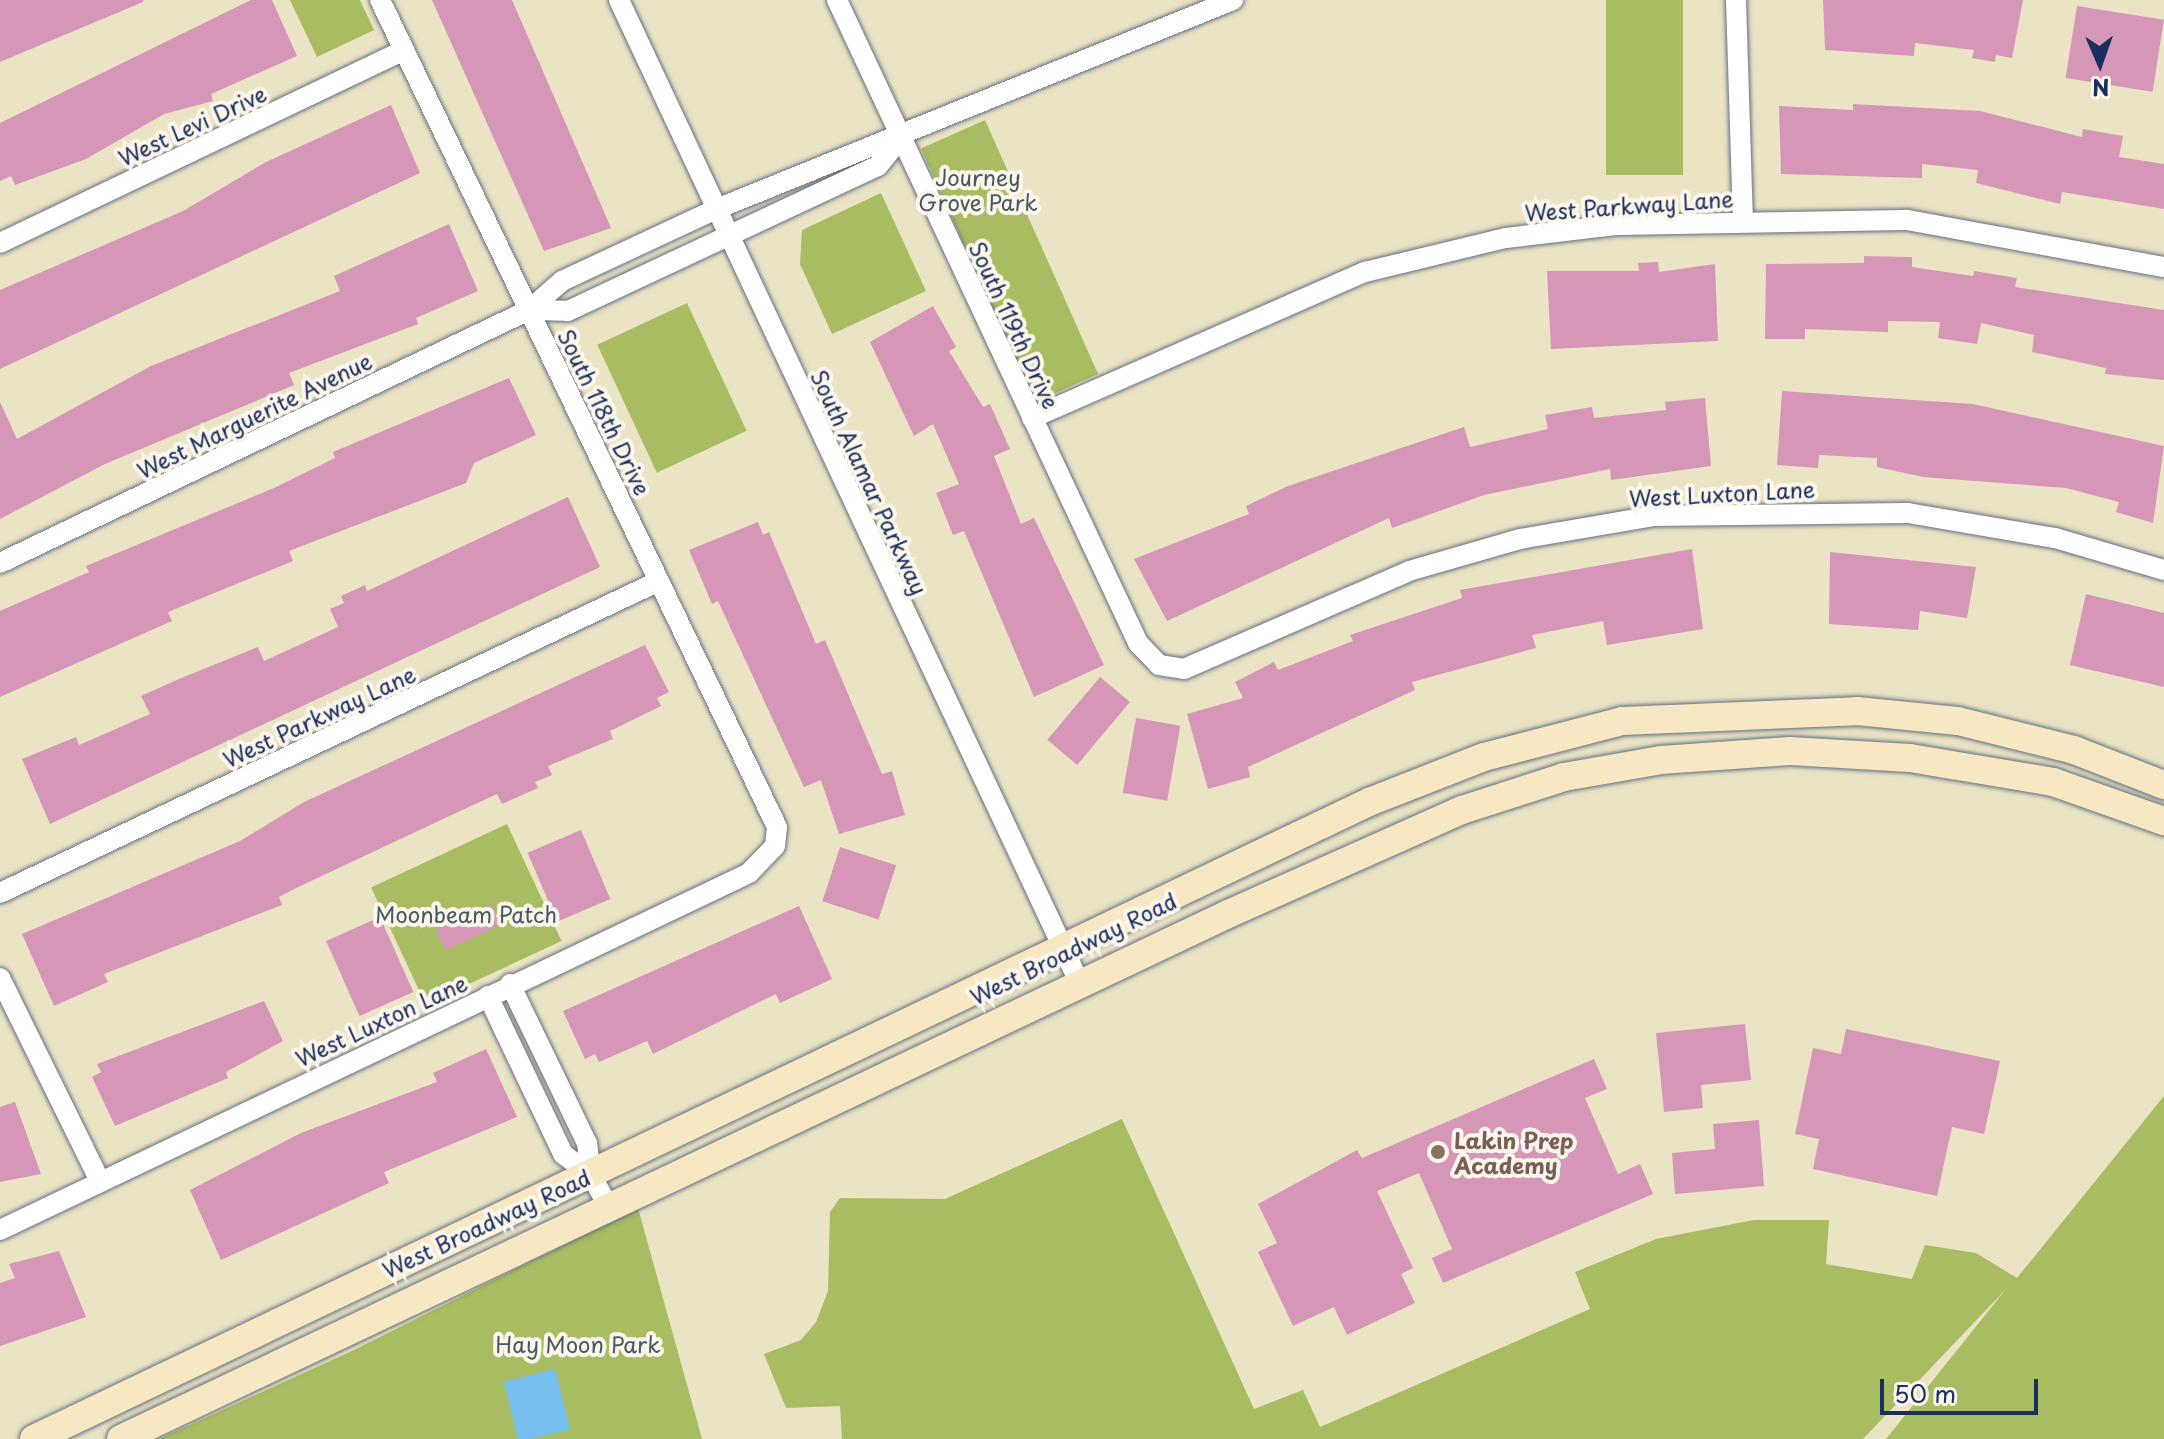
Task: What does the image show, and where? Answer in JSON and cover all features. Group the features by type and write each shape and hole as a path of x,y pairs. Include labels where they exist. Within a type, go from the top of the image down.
{"main road":[{"name":"West Broadway Road","path":"34,1439 1065,953 1369,802 1484,757 1622,721 1857,711 1958,721 2074,750 2164,785"},
{"name":"West Broadway Road","path":"121,1439 607,1204 1080,984 1462,810 1564,777 1661,760 1790,751 1910,758 2053,782 2164,821"}],"street":[{"name":"South 118th Drive","path":"380,0 777,827 775,846"},
{"name":"South Alamar Parkway","path":"619,0 714,210 1080,984"},
{"name":"South 119th Drive","path":"837,0 1138,643 1159,665"},
{"name":"West Marguerite Avenue","path":"0,563 529,310 562,281 714,210 866,143 901,138 1233,0"},
{"path":"1736,0 1743,221"},
{"name":"West Levi Drive","path":"0,243 404,50"},
{"name":"West Marguerite Avenue","path":"529,310 568,311 878,166 901,138"},
{"name":"West Parkway Lane","path":"1032,418 1365,272 1506,238 1743,221 1907,220 2164,267"},
{"name":"West Luxton Lane","path":"1159,665 1184,669 1409,571 1520,539 1653,516 1908,513 2055,538 2164,570"},
{"name":"West Parkway Lane","path":"0,893 659,581"},
{"name":"West Luxton Lane","path":"0,1230 99,1179 749,873 775,846"},
{"path":"0,978 99,1179"},
{"path":"510,984 587,1143 591,1175 607,1204"},
{"path":"488,996 563,1154 591,1175"}],"green space":[{"path":"290,0 360,0 374,30 317,57"},
{"path":"1606,0 1683,0 1683,175 1606,175"},
{"name":"Journey Grove Park","path":"985,120 1098,374 1034,402 921,148"},
{"path":"881,193 926,291 832,334 800,264 802,230"},
{"path":"687,303 747,431 657,473 597,345"},
{"name":"Moonbeam Patch","path":"507,824 562,941 426,1004 371,887"},
{"path":"2164,1096 2164,1439 1886,1439 2006,1289 1863,1439 842,1439 840,1406 786,1408 764,1354 801,1340 816,1322 828,1291 830,1212 840,1198 945,1199 1122,1119 1254,1409 1303,1390 1320,1427 1590,1309 1575,1272 1656,1239 1754,1220 1829,1220 1826,1264 1912,1279 1925,1245 1976,1253 2017,1278"},
{"name":"Hay Moon Park","path":"638,1208 702,1439 159,1439 354,1350"}],"water":[{"path":"555,1369 570,1429 518,1439 504,1382"}],"building":[{"path":"0,0 143,0 143,2 0,62"},
{"path":"251,0 272,0 297,56 211,94 213,101 164,114 86,159 15,185 11,176 0,181 0,123"},
{"path":"432,0 512,0 611,228 544,251"},
{"path":"1823,0 2023,0 2012,58 1996,55 1995,62 1972,58 1974,50 1915,43 1914,56 1825,50"},
{"path":"2077,6 2164,20 2152,92 2066,78"},
{"path":"1853,104 1980,111 2082,137 2083,129 2123,136 2119,157 2164,164 2164,209 2062,192 2060,204 1976,183 1978,170 1922,164 1922,178 1781,174 1779,106 1853,110"},
{"path":"391,105 420,173 0,369 0,290 183,211 266,162"},
{"path":"449,224 478,291 416,318 418,324 289,373 294,385 105,464 0,519 0,402 17,439 151,366 340,291 334,276"},
{"path":"1864,256 1912,257 1912,267 1973,276 1974,271 2017,278 2015,287 2164,310 2164,380 2105,374 2106,368 2032,352 2034,335 1981,323 1977,344 1938,338 1940,322 1888,321 1888,332 1805,329 1805,339 1765,339 1766,264 1864,263"},
{"path":"1658,262 1659,272 1715,264 1718,341 1551,349 1547,271 1639,271 1638,263"},
{"path":"933,306 956,347 949,351 983,407 990,404 1010,449 994,456 1021,524 1034,518 1104,665 1034,697 964,531 953,535 936,493 959,484 933,424 914,436 870,342"},
{"path":"509,378 536,435 474,463 466,483 289,551 293,561 168,612 172,621 0,697 0,611 89,572 86,566 274,488 335,458 333,452"},
{"path":"1782,391 1973,404 2164,446 2153,523 2116,512 2119,502 2066,488 1923,477 1877,467 1877,458 1819,455 1818,468 1777,465"},
{"path":"1705,398 1711,466 1611,480 1610,469 1484,495 1392,528 1389,518 1167,621 1134,559 1249,514 1246,506 1288,486 1464,427 1470,447 1548,429 1545,415 1592,407 1594,418 1666,410 1665,402"},
{"path":"568,497 600,567 50,824 22,759 76,737 79,745 150,714 141,696 179,679 258,647 264,661 338,627 330,609 344,603 341,596 365,585 367,591"},
{"path":"758,522 763,535 769,532 816,644 825,640 882,774 892,771 905,815 839,834 821,780 804,787 718,601 712,604 689,550"},
{"path":"1692,549 1703,629 1607,645 1603,621 1532,635 1536,648 1412,682 1415,690 1248,767 1250,777 1208,789 1187,714 1243,698 1235,682 1274,662 1278,670 1353,641 1350,635 1462,598 1460,590"},
{"path":"1830,552 1976,567 1967,618 1920,611 1918,630 1829,624"},
{"path":"2086,594 2164,613 2164,687 2070,665"},
{"path":"645,645 669,692 657,698 661,706 610,731 613,739 548,766 552,775 535,782 538,788 502,804 497,794 294,889 279,897 282,905 104,974 108,982 54,1006 22,934 240,841 304,802"},
{"path":"1100,677 1130,702 1077,765 1047,740"},
{"path":"1136,718 1180,726 1167,801 1123,793"},
{"path":"581,830 610,899 557,922 528,853"},
{"path":"840,847 896,865 878,919 822,901"},
{"path":"491,904 501,925 445,951 436,930"},
{"path":"799,906 832,979 780,1003 776,994 653,1054 647,1041 599,1062 595,1054 585,1059 563,1011"},
{"path":"380,917 413,992 359,1016 326,941"},
{"path":"264,1001 283,1041 226,1072 228,1078 115,1126 92,1077 101,1072 97,1064"},
{"path":"1745,1024 1751,1080 1701,1085 1703,1108 1664,1112 1656,1033"},
{"path":"1846,1029 2000,1061 1984,1134 1952,1127 1937,1196 1813,1169 1819,1139 1795,1134 1813,1048 1841,1054"},
{"path":"486,1049 517,1117 384,1172 389,1183 221,1260 190,1190 301,1133 437,1082 433,1073"},
{"path":"1594,1059 1607,1089 1585,1098 1618,1174 1640,1164 1653,1194 1443,1283 1432,1258 1452,1249 1419,1173 1377,1191 1413,1268 1401,1274 1415,1303 1347,1335 1334,1307 1293,1326 1258,1252 1277,1243 1258,1204 1357,1150 1362,1158"},
{"path":"15,1102 41,1174 0,1182 0,1107"},
{"path":"1759,1120 1764,1186 1675,1194 1672,1153 1715,1149 1713,1124"},
{"path":"59,1251 86,1317 0,1346 0,1283 15,1278 9,1264"}],"place":[{"name":"Lakin Prep Academy","path":"1438,1152"}]}
